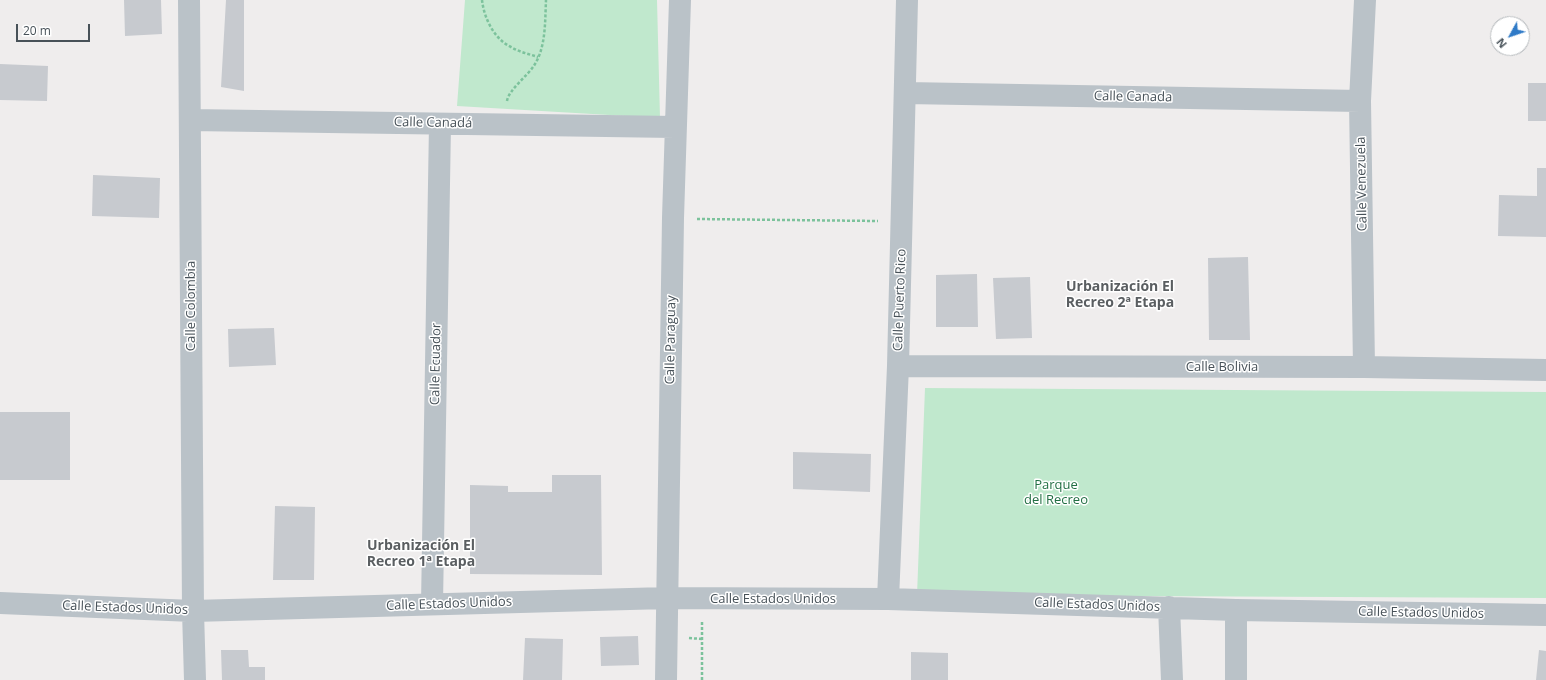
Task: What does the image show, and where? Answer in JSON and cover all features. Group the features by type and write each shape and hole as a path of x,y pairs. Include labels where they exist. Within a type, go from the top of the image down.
{"street":[{"name":"Calle Colombia","path":"189,0 193,611 196,680"},
{"name":"Calle Paraguay","path":"666,680 666,598 673,218 680,0"},
{"name":"Calle Puerto Rico","path":"888,599 898,366 906,93 907,0"},
{"name":"Calle Venezuela","path":"1364,367 1360,101 1365,0"},
{"name":"Calle Canada","path":"906,93 1360,101"},
{"name":"Calle Canadá","path":"190,120 675,127"},
{"name":"Calle Ecuador","path":"432,604 440,124"},
{"name":"Calle Bolivia","path":"898,366 1364,367 1546,370"},
{"name":"Calle Estados Unidos","path":"0,604 193,611 666,598 888,599 1236,610 1546,615"},
{"path":"1169,608 1172,680"},
{"path":"1236,610 1236,680"}],"path":[{"path":"482,0 483,11 492,31 510,47 538,57"},
{"path":"503,125 508,94 525,77 535,64 542,47 546,0"},
{"path":"673,218 902,222"}],"green space":[{"path":"465,0 657,0 660,118 457,106"},
{"name":"Parque del Recreo","path":"925,388 1546,392 1546,598 917,595"}],"building":[{"path":"124,0 161,0 162,34 125,36"},
{"path":"226,0 244,0 244,91 221,87"},
{"path":"0,64 48,66 47,101 0,100"},
{"path":"1528,83 1546,83 1546,121 1528,121"},
{"path":"1537,168 1546,168 1546,237 1498,236 1499,195 1537,196"},
{"path":"93,175 160,178 159,218 92,216"},
{"path":"1248,257 1250,340 1209,340 1208,258"},
{"path":"977,274 978,327 936,327 936,275"},
{"path":"1030,277 1032,338 996,339 993,278"},
{"path":"274,328 276,365 229,367 228,329"},
{"path":"0,412 70,412 70,480 0,480"},
{"path":"793,452 871,454 870,492 793,489"},
{"path":"552,475 601,475 602,575 470,574 470,485 508,486 508,492 552,492"},
{"path":"275,506 315,507 314,580 273,580"},
{"path":"638,636 639,665 601,666 600,637"},
{"path":"525,638 563,639 562,680 523,680"},
{"path":"221,650 248,650 249,667 265,667 265,680 222,680"},
{"path":"1539,650 1546,651 1546,680 1536,680"},
{"path":"911,652 948,653 948,680 911,680"}],"district":[{"name":"Urbanización El Recreo 2ª Etapa","path":"1120,296"},
{"name":"Urbanización El Recreo 1ª Etapa","path":"421,554"}]}
